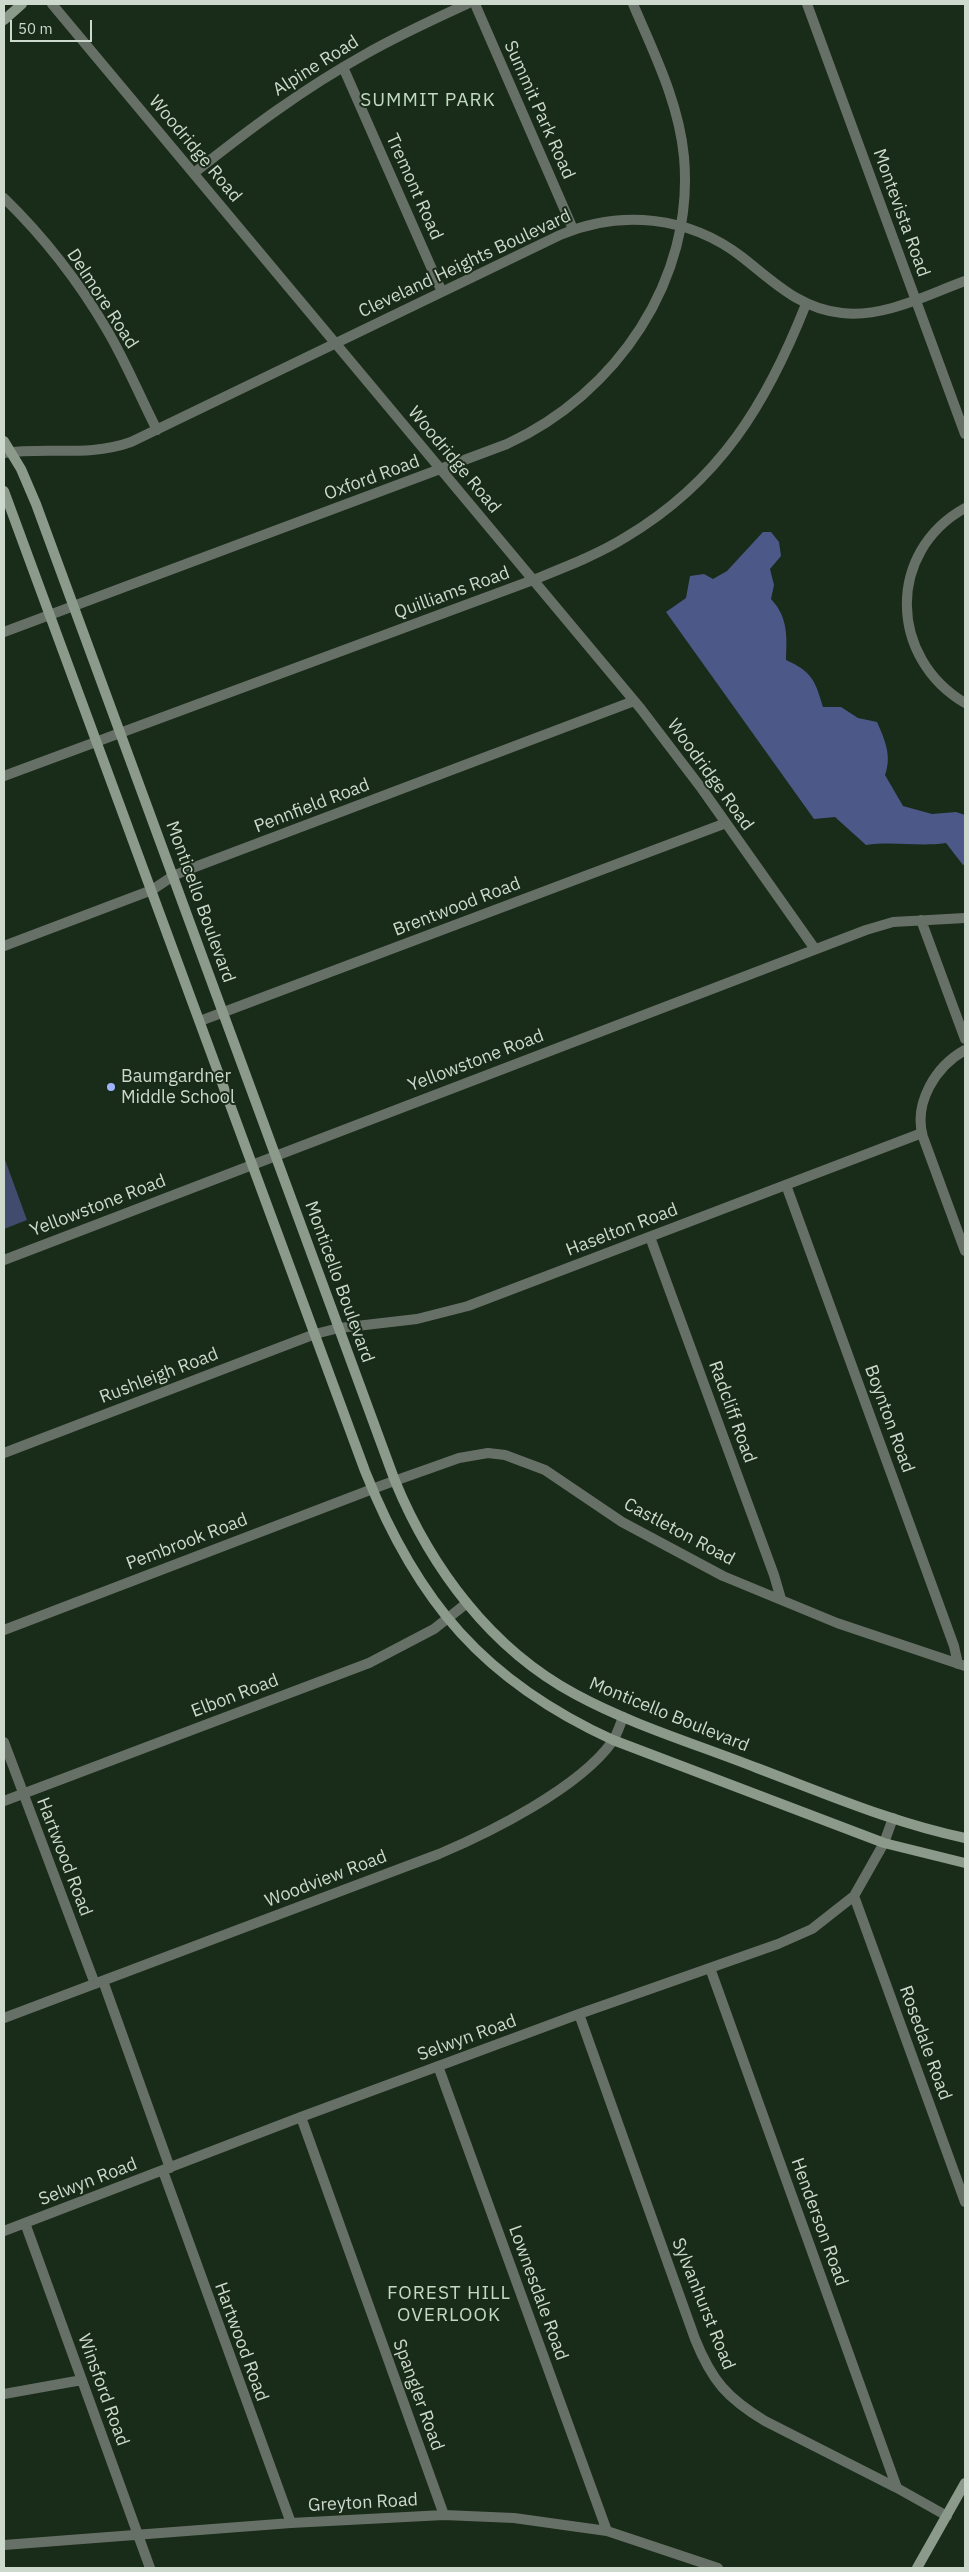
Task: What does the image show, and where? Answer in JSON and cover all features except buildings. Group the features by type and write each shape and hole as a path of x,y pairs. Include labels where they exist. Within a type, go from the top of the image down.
{"main road":[{"path":"4,20 22,4"},
{"name":"Monticello Boulevard","path":"4,441 7,453 31,490 395,1481 423,1540 467,1603 498,1637 537,1670 574,1694 623,1717 815,1792 893,1818 965,1838"},
{"path":"4,491 51,614 315,1334 378,1487 386,1521 407,1561 448,1619 473,1648 506,1677 543,1704 613,1740 884,1843 965,1863"},
{"path":"917,2568 965,2483"}],"street":[{"name":"Woodridge Road","path":"52,4 634,701 726,823 815,949"},
{"name":"Alpine Road","path":"194,173 270,114 343,67 394,38 467,4"},
{"name":"Summit Park Road","path":"475,4 573,229"},
{"name":"Oxford Road","path":"4,632 507,444 532,432 566,410 599,381 627,349 653,306 667,276 680,225 685,174 680,134 671,95 633,4"},
{"name":"Montevista Road","path":"807,4 965,434"},
{"name":"Tremont Road","path":"343,67 442,292"},
{"name":"Delmore Road","path":"4,198 47,245 85,295 110,336 157,430"},
{"name":"Cleveland Heights Boulevard","path":"7,453 102,450 132,442 573,229 620,220 650,220 680,225 707,236 731,249 784,291 806,304 841,313 861,314 884,310 965,281"},
{"name":"Quilliams Road","path":"4,776 533,580 624,538 658,516 690,488 732,442 764,397 806,304"},
{"path":"965,508 935,530 922,549 911,572 907,609 911,636 922,662 937,682 965,703"},
{"name":"Pennfield Road","path":"4,946 152,890 173,876 634,701"},
{"name":"Brentwood Road","path":"200,1021 726,823"},
{"name":"Yellowstone Road","path":"4,1260 879,925 921,920 965,918"},
{"path":"921,920 965,1039"},
{"path":"965,1050 941,1070 930,1087 921,1112 922,1133 965,1251"},
{"name":"Haselton Road","path":"326,1331 412,1320 456,1310 922,1133"},
{"name":"Boynton Road","path":"786,1185 962,1665"},
{"name":"Radcliff Road","path":"650,1236 774,1575 780,1599"},
{"name":"Rushleigh Road","path":"4,1453 326,1331"},
{"name":"Castleton Road","path":"378,1487 472,1454 488,1453 512,1457 544,1470 622,1522 723,1576 845,1626 962,1665"},
{"name":"Pembrook Road","path":"4,1630 378,1487"},
{"name":"Elbon Road","path":"4,1801 370,1663 411,1642 448,1619 467,1603"},
{"name":"Woodview Road","path":"4,2018 439,1854 479,1836 551,1795 603,1753 613,1740 623,1717"},
{"name":"Hartwood Road","path":"4,1742 99,1983 292,2523"},
{"name":"Selwyn Road","path":"4,2231 438,2066 778,1944 812,1928 854,1896 884,1843 893,1818"},
{"name":"Rosedale Road","path":"854,1896 965,2202"},
{"name":"Henderson Road","path":"710,1968 897,2488"},
{"name":"Sylvanhurst Road","path":"579,2014 699,2348 718,2384 744,2408 765,2421 897,2488 947,2516"},
{"name":"Lownesdale Road","path":"438,2066 607,2531"},
{"name":"Spangler Road","path":"301,2117 444,2515"},
{"name":"Winsford Road","path":"25,2223 150,2568"},
{"path":"4,2394 82,2380"},
{"name":"Greyton Road","path":"4,2545 292,2523 444,2515 514,2518 607,2531 718,2568"}],"shaded area":[{"path":"763,532 771,532 779,542 781,556 770,569 774,585 771,599 781,613 785,627 786,660 802,669 815,683 823,707 841,707 858,718 877,722 888,755 885,775 903,806 932,814 956,812 965,815 965,864 963,865 946,843 866,845 835,817 814,819 666,612 686,598 690,576 704,574 713,579 727,571"},
{"path":"4,1157 27,1220 4,1229"}],"place":[{"name":"Baumgardner Middle School","path":"111,1087"}],"district":[{"name":"SUMMIT PARK","path":"428,101"},
{"name":"FOREST HILL OVERLOOK","path":"449,2305"}]}
